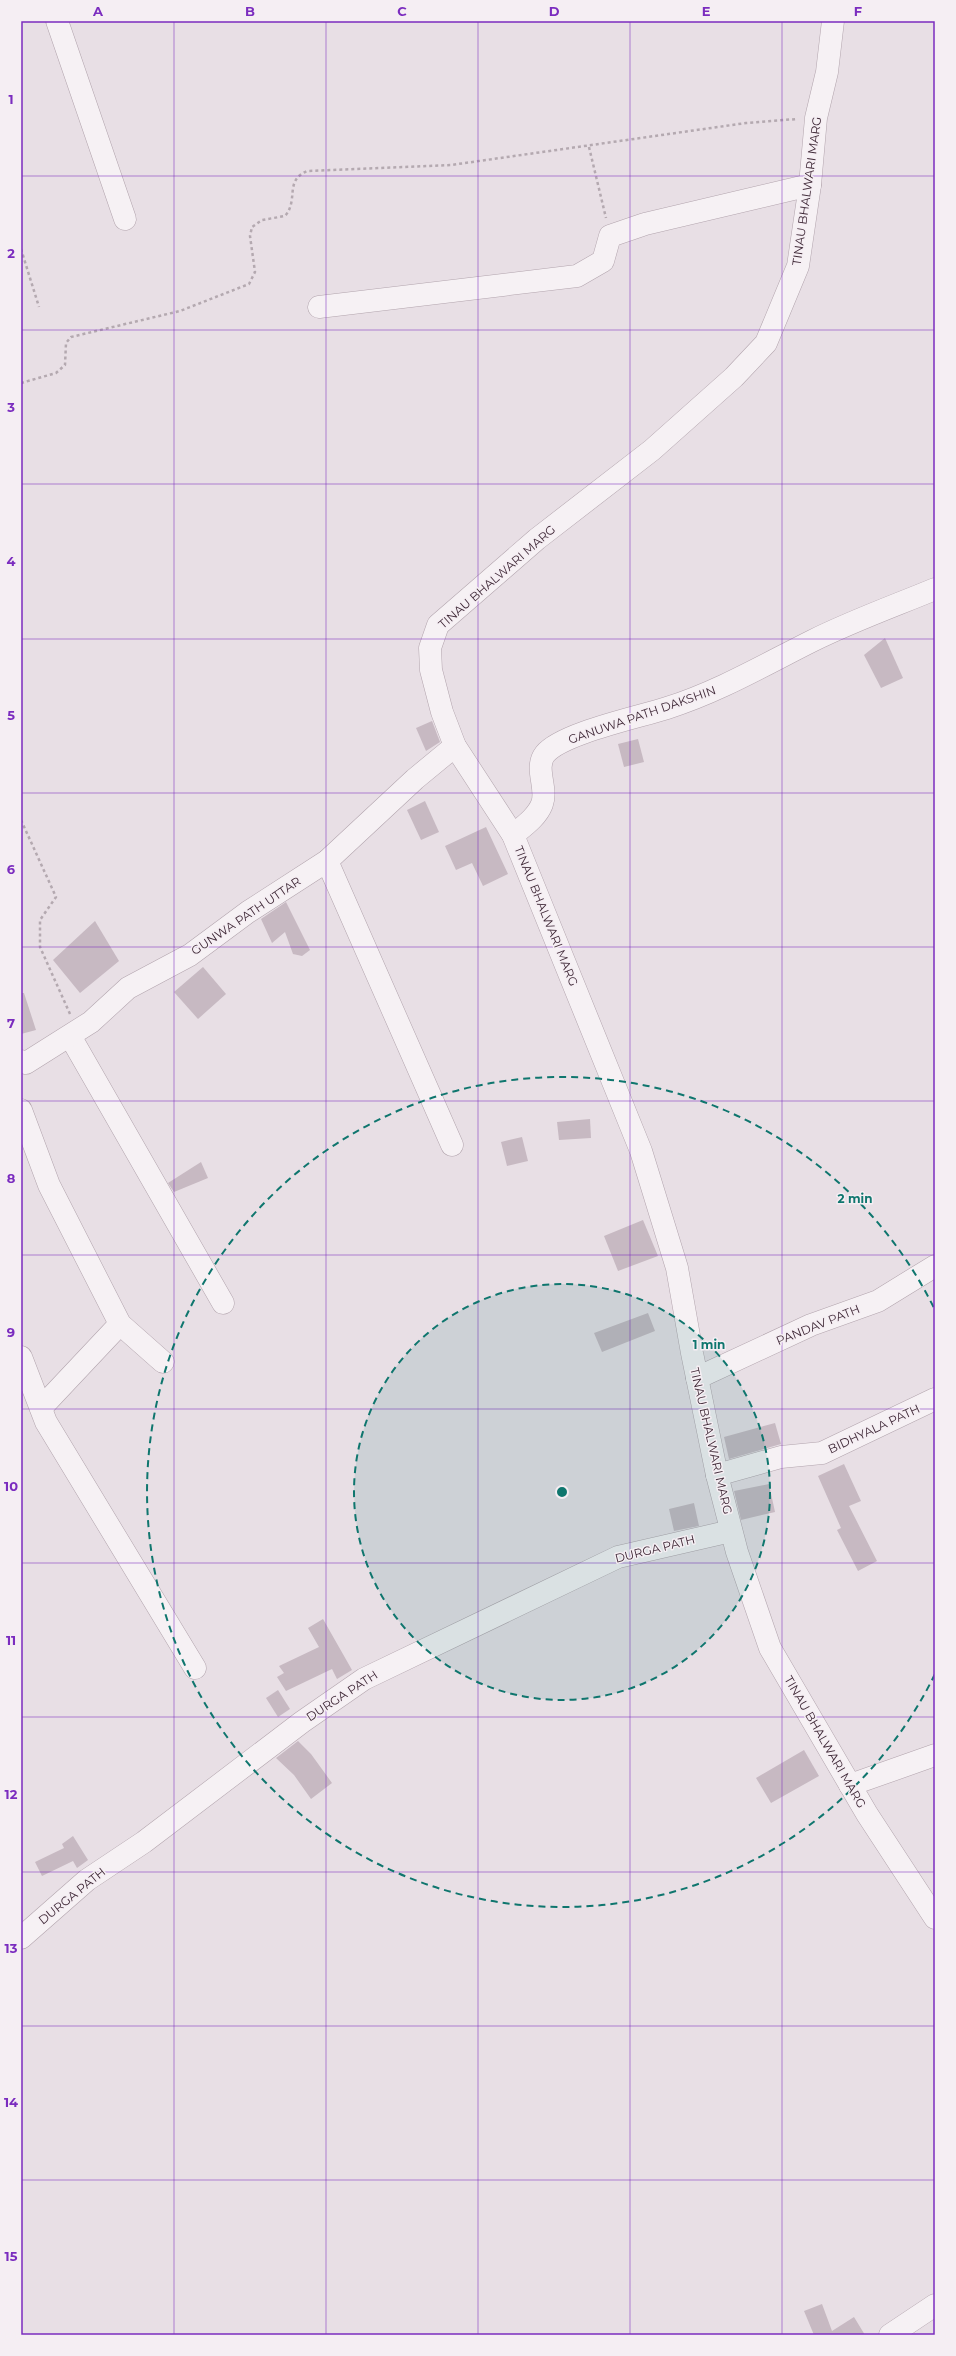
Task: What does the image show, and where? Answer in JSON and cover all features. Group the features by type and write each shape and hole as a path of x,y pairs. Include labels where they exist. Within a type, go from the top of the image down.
{"street":[{"path":"57,21 125,219"},
{"name":"TINAU BHALWARI MARG","path":"833,21 827,72 816,118 810,185 798,266 766,343 734,377 652,450 537,539 438,625 430,648 431,670 442,712 455,746 513,834 641,1151 677,1268 697,1378 731,1531 770,1648 909,1882 935,1918"},
{"path":"319,307 577,276 603,261 610,236 645,224 810,185"},
{"name":"GANUWA PATH DAKSHIN","path":"513,834 534,817 542,804 544,795 541,764 545,754 557,744 598,728 690,701 726,686 814,640 935,589"},
{"name":"GUNWA PATH UTTAR","path":"21,1061 26,1063 91,1022 128,988 190,955 248,912 327,861 415,779 455,746"},
{"path":"327,861 452,1145"},
{"path":"74,1033 223,1303"},
{"path":"21,1110 49,1185 120,1324 162,1362"},
{"name":"PANDAV PATH","path":"697,1378 811,1325 878,1301 935,1266"},
{"path":"41,1408 120,1324"},
{"path":"21,1357 46,1422 195,1668"},
{"name":"BIDHYALA PATH","path":"718,1476 781,1457 822,1453 935,1399"},
{"name":"DURGA PATH","path":"21,1938 87,1880 144,1842 302,1722 364,1679 618,1557 731,1531"},
{"path":"850,1784 935,1755"},
{"path":"890,2335 935,2304"}],"path":[{"path":"21,383 56,373 64,365 66,343 71,337 180,311 249,284 256,272 250,236 252,227 262,220 285,216 292,203 294,180 300,174 307,171 451,165 589,147 746,123 816,118"},
{"path":"589,147 610,236"},
{"path":"21,249 39,307"},
{"path":"21,820 56,897 40,920 40,947 65,1004 74,1033"}],"building":[{"path":"885,638 903,678 881,688 864,655"},
{"path":"432,721 440,742 426,751 416,728"},
{"path":"638,739 644,762 624,767 618,744"},
{"path":"425,801 439,832 421,840 407,810"},
{"path":"486,827 508,874 483,886 472,863 456,870 445,846"},
{"path":"286,902 310,950 302,956 293,954 285,932 272,943 261,919"},
{"path":"95,921 119,961 80,993 53,960"},
{"path":"203,967 226,994 198,1019 174,992"},
{"path":"21,993 24,993 36,1030 21,1034"},
{"path":"590,1119 591,1138 559,1140 557,1122"},
{"path":"522,1137 528,1161 507,1166 501,1142"},
{"path":"201,1162 208,1178 174,1192 168,1183"},
{"path":"643,1220 658,1256 618,1271 604,1236"},
{"path":"648,1313 655,1331 602,1352 594,1333"},
{"path":"775,1423 781,1444 729,1459 724,1437"},
{"path":"844,1464 861,1501 849,1506 877,1561 858,1571 837,1530 841,1528 818,1476"},
{"path":"769,1484 775,1512 741,1520 734,1491"},
{"path":"694,1503 699,1526 674,1531 669,1509"},
{"path":"323,1619 352,1670 337,1679 332,1669 286,1691 277,1677 284,1673 279,1666 319,1647 308,1628"},
{"path":"278,1690 290,1709 278,1717 266,1698"},
{"path":"298,1741 311,1754 332,1783 311,1799 294,1775 276,1758"},
{"path":"804,1750 819,1776 771,1803 756,1778"},
{"path":"73,1836 88,1860 77,1868 73,1861 42,1876 35,1862 64,1848 62,1844"},
{"path":"822,2304 832,2331 854,2317 865,2335 814,2335 804,2311"}]}
